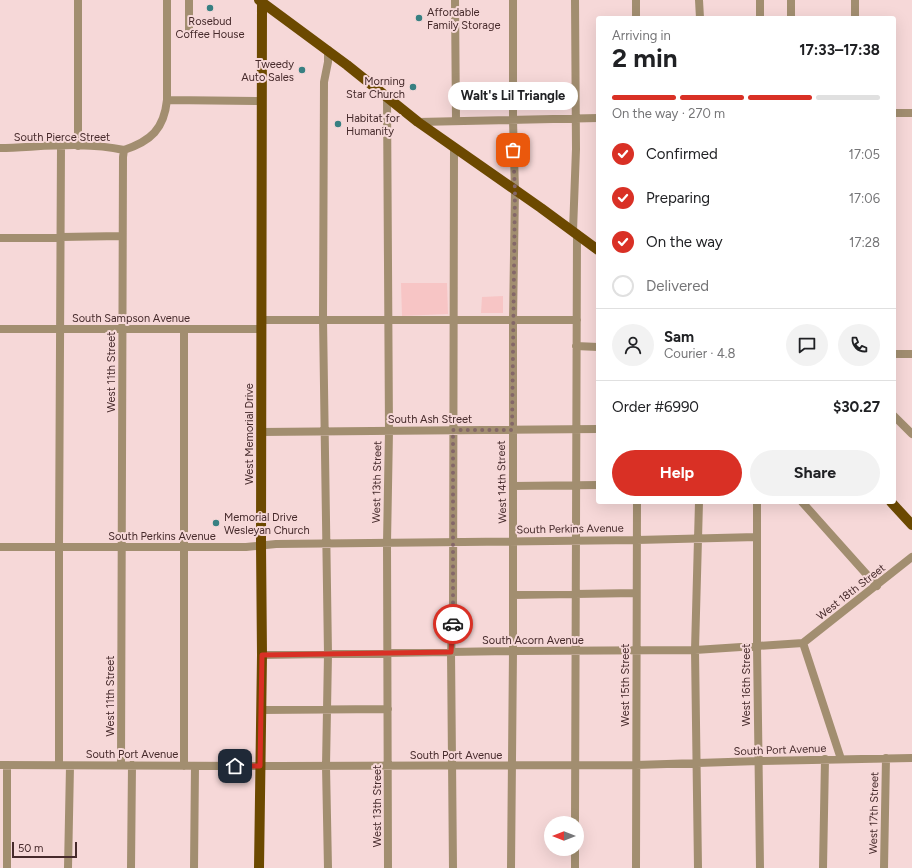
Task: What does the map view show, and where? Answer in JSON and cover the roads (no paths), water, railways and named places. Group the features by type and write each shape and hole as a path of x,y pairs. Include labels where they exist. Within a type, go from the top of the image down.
{"main road":[{"path":"261,1 328,50 418,122 596,249"},
{"name":"West Memorial Drive","path":"259,868 262,655 261,1"},
{"path":"893,504 912,525"}],"street":[{"path":"78,0 78,146"},
{"path":"124,150 146,141 156,132 166,113 167,0"},
{"path":"189,0 189,30"},
{"path":"455,0 456,121"},
{"name":"West 14th Street","path":"511,868 514,541 512,430 515,190 513,121 513,0"},
{"path":"575,0 575,233 577,320 575,486 575,816"},
{"path":"636,0 636,16"},
{"path":"699,0 700,16"},
{"path":"760,0 760,16"},
{"path":"791,0 791,16"},
{"path":"855,0 855,16"},
{"path":"328,50 328,62 324,82 323,320 327,543 328,654 326,766 328,868"},
{"name":"West 13th Street","path":"387,97 389,430 387,543 388,868"},
{"path":"167,100 262,101"},
{"path":"896,113 912,113"},
{"path":"418,122 596,118"},
{"path":"59,765 62,146"},
{"name":"South Pierce Street","path":"0,148 78,146 124,150"},
{"path":"453,868 451,652 453,617 454,148"},
{"name":"West 11th Street","path":"121,765 122,236 124,150"},
{"path":"0,238 122,236"},
{"name":"South Sampson Avenue","path":"0,329 184,329 323,320 577,320"},
{"path":"184,329 184,766"},
{"path":"576,346 596,347"},
{"path":"896,354 912,354"},
{"path":"896,418 912,434"},
{"name":"South Ash Street","path":"261,432 596,429"},
{"path":"513,486 596,486"},
{"name":"West 15th Street","path":"636,868 637,504"},
{"path":"698,868 695,650 699,504"},
{"path":"699,511 704,504"},
{"name":"West 16th Street","path":"758,504 757,752 759,760 760,868"},
{"path":"804,504 877,586"},
{"name":"South Perkins Avenue","path":"0,547 246,547 276,544 327,543 637,540 757,537"},
{"name":"West 18th Street","path":"803,643 912,557"},
{"path":"513,595 636,593"},
{"path":"803,643 842,759"},
{"name":"South Acorn Avenue","path":"262,655 695,650 803,643"},
{"path":"261,710 388,709"},
{"name":"West 17th Street","path":"884,868 886,758"},
{"name":"South Port Avenue","path":"4,765 512,766 574,764 696,764 759,760 912,758"},
{"path":"823,868 825,759"},
{"path":"4,765 7,868"},
{"path":"130,868 132,765"},
{"path":"68,868 70,766"},
{"path":"194,868 195,766"},
{"path":"575,856 575,868"}],"place":[{"name":"Rosebud Coffee House","path":"210,8"},
{"name":"Affordable Family Storage","path":"419,18"},
{"name":"Tweedy Auto Sales","path":"302,70"},
{"name":"Morning Star Church","path":"413,87"},
{"name":"Habitat for Humanity","path":"338,124"},
{"name":"Walt's Lil Triangle","path":"513,150"},
{"name":"Memorial Drive Wesleyan Church","path":"216,523"}]}
